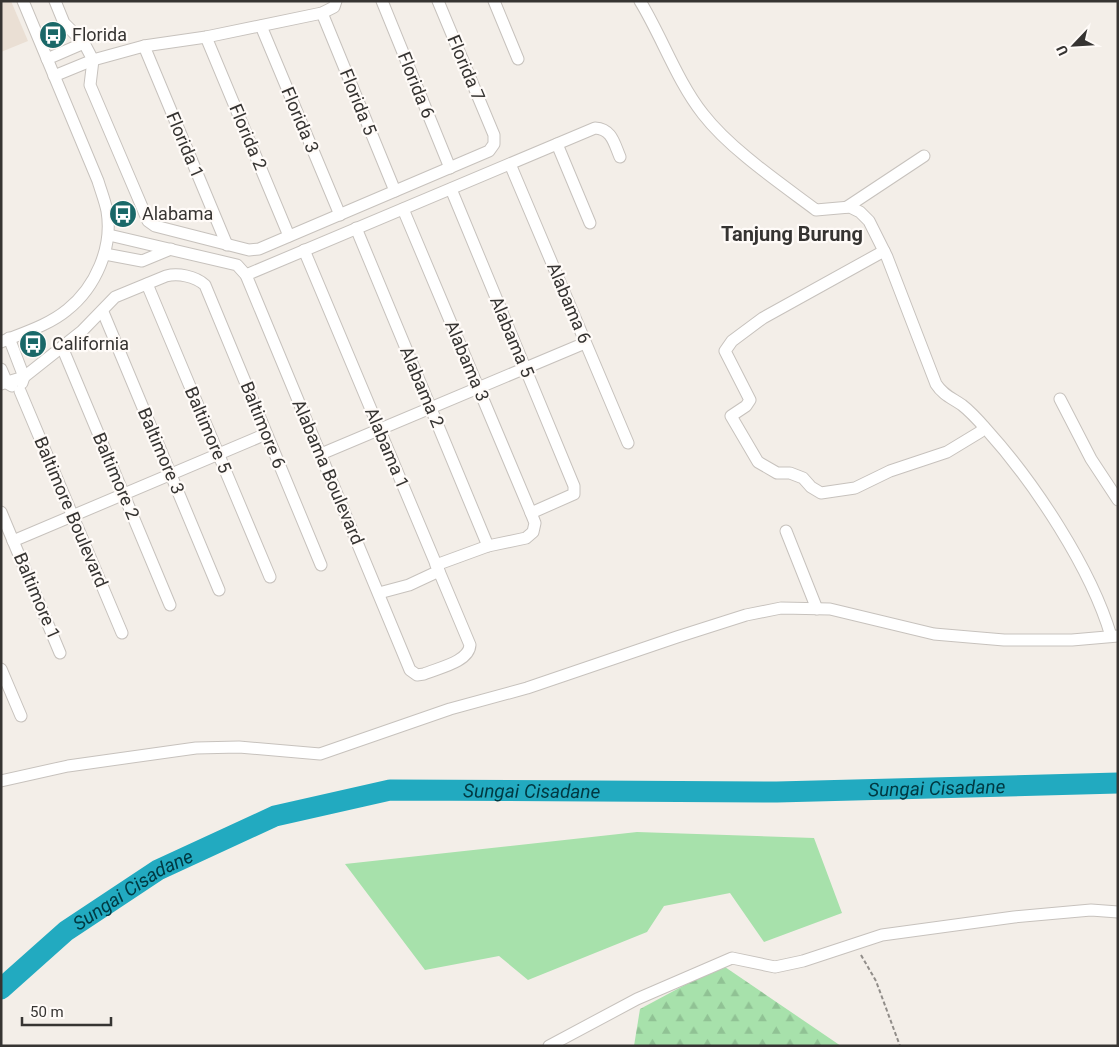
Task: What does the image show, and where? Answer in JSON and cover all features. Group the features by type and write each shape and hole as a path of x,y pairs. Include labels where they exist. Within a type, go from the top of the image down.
{"street":[{"path":"4,384 20,391 24,376 5,340 39,326 67,311 90,286 105,254 109,235 107,210 98,181 23,1"},
{"path":"55,1 64,22 84,43 93,60 90,84 148,221 155,226 249,250 289,236 450,168"},
{"path":"54,76 93,60 144,46 206,38 322,13 334,7 336,1"},
{"name":"Florida 6","path":"382,1 450,168"},
{"name":"Florida 7","path":"438,1 494,136 494,144 489,151 450,168"},
{"path":"494,1 518,59"},
{"path":"1,781 68,766 196,748 239,747 320,754 450,709 526,688 746,615 781,608 830,609 934,634 1004,640 1072,640 1114,636 1060,527 1018,468 984,427 962,406 941,391 936,384 884,251 869,221 860,212 847,207 816,210 743,153 704,116 640,1"},
{"name":"Florida 5","path":"322,13 395,191"},
{"name":"Florida 3","path":"261,26 340,215"},
{"name":"Florida 2","path":"206,38 289,236"},
{"path":"47,59 84,43"},
{"name":"Florida 1","path":"144,46 227,245"},
{"path":"109,235 237,265 246,275 595,128 604,129 610,133 620,157"},
{"path":"557,144 590,223"},
{"path":"847,207 924,156"},
{"name":"Alabama 6","path":"510,164 628,443"},
{"name":"Alabama 5","path":"451,189 574,486 574,494 567,499 531,513"},
{"name":"Alabama 3","path":"403,208 531,513"},
{"name":"Alabama 2","path":"356,228 488,546"},
{"path":"105,254 142,261 171,249"},
{"name":"Alabama 1","path":"304,250 470,645 470,651 464,657 424,674 417,675 410,670"},
{"path":"884,251 763,318 732,340 725,351 750,400 746,406 731,416 758,462 778,473 790,473 802,478 810,487 821,493 855,488 890,471 940,455 980,432 984,427"},
{"name":"Baltimore 6","path":"147,284 174,274 199,280 205,285 321,565"},
{"name":"Alabama Boulevard","path":"246,275 410,670"},
{"path":"4,384 24,376 62,347 103,312 115,297 147,284"},
{"name":"Baltimore 5","path":"147,284 270,577"},
{"name":"Baltimore 3","path":"103,312 219,590"},
{"path":"321,454 586,343"},
{"name":"Baltimore 2","path":"62,347 170,605"},
{"path":"1,369 4,384"},
{"name":"Baltimore Boulevard","path":"20,391 122,633"},
{"path":"1060,399 1091,459 1118,500"},
{"path":"13,541 266,434"},
{"name":"Baltimore 1","path":"1,512 60,653"},
{"path":"379,593 409,585 438,568 488,546 526,538 533,532 535,523 531,513"},
{"path":"786,531 817,609"},
{"path":"1,669 21,716"},
{"path":"549,1046 637,999 732,958 775,967 803,961 882,935 1014,917 1091,910 1118,912"}],"path":[{"path":"855,944 876,981 900,1046"}],"shaded area":[{"path":"1,1 11,1 28,41 1,52"}],"green space":[{"path":"637,832 814,838 842,913 764,942 730,893 664,906 647,932 528,980 499,956 425,970 345,864"},
{"path":"722,965 841,1046 634,1046 640,1009"}],"waterway":[{"name":"Sungai Cisadane","path":"1,989 66,931 158,870 275,816 390,790 777,792 1118,783"}],"place":[{"name":"Florida","path":"53,35"},
{"name":"Alabama","path":"123,214"},
{"name":"California","path":"33,344"}],"district":[{"name":"Tanjung Burung","path":"792,234"}]}
